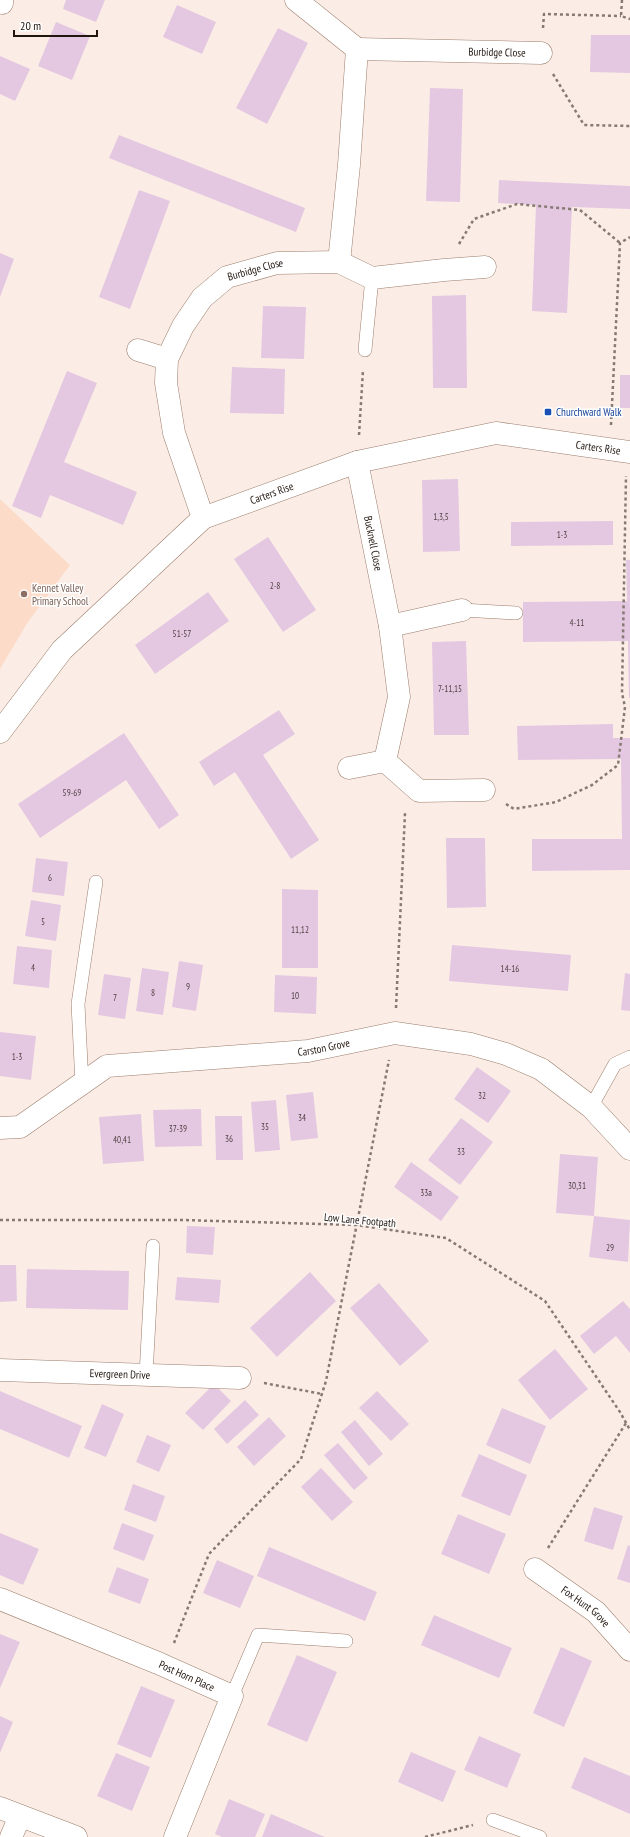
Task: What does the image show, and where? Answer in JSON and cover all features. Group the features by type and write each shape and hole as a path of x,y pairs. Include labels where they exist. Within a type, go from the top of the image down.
{"street":[{"path":"296,0 357,49 349,165 339,262"},
{"name":"Burbidge Close","path":"357,49 541,53"},
{"name":"Burbidge Close","path":"203,518 174,433 166,383 167,359 183,326 202,298 227,277 277,263 339,262 372,278"},
{"path":"372,278 485,267"},
{"path":"138,350 167,359"},
{"name":"Carters Rise","path":"0,732 62,650 203,518 357,462 496,433 622,451"},
{"name":"Bucknell Close","path":"357,462 390,626 399,697 385,761"},
{"path":"390,626 462,610"},
{"path":"349,768 385,761 419,792 484,790"},
{"name":"Carston Grove","path":"0,1128 20,1127 106,1066 308,1051 395,1033 471,1044 506,1054 541,1069 591,1107 630,1149"},
{"name":"Evergreen Drive","path":"0,1370 240,1378"},
{"name":"Fox Hunt Grove","path":"535,1569 596,1612 630,1650"},
{"name":"Post Horn Place","path":"0,1599 165,1666 232,1696"},
{"path":"175,1837 232,1696"},
{"path":"11,1837 10,1812 76,1837"}],"lane":[{"path":"365,350 372,278"},
{"path":"462,610 516,612"},
{"path":"82,1084 78,1004 96,882"},
{"path":"591,1107 615,1064 630,1057"},
{"path":"146,1375 153,1246"},
{"path":"232,1696 258,1635 346,1641"},
{"path":"493,1820 540,1837"}],"path":[{"path":"621,16 622,0"},
{"path":"630,19 621,16 544,14 541,53 584,125 630,126"},
{"path":"444,270 474,219 517,204 580,210 620,243 622,693 625,708 618,765 592,785 556,802 514,809 484,790"},
{"path":"620,243 630,237"},
{"path":"357,462 365,350"},
{"path":"625,708 630,708"},
{"path":"165,1666 209,1554 301,1459 326,1381 380,1102 395,1033 406,814 403,808"},
{"name":"Low Lane Footpath","path":"0,1220 182,1220 356,1225 446,1238 545,1301 620,1412 630,1430"},
{"path":"240,1378 322,1394"},
{"path":"535,1569 626,1424"},
{"path":"425,1837 493,1820"}],"shaded area":[{"name":"Kennet Valley Primary School","path":"0,499 70,565 28,622 0,669"}],"building":[{"path":"66,0 105,0 96,22 63,9"},
{"path":"177,5 216,22 202,54 163,37"},
{"path":"56,22 90,36 72,80 38,66"},
{"path":"278,28 308,43 267,124 236,108"},
{"path":"591,35 630,35 630,73 590,72"},
{"path":"0,56 30,69 15,101 0,94"},
{"path":"430,88 463,89 460,202 426,201"},
{"path":"119,135 305,208 296,232 109,158"},
{"path":"499,180 630,186 630,209 572,207 567,313 532,311 536,205 498,203"},
{"path":"139,190 170,201 130,309 99,297"},
{"path":"0,253 14,259 0,297"},
{"path":"466,295 467,388 433,388 432,296"},
{"path":"263,306 306,307 304,359 261,358"},
{"path":"232,367 285,369 284,414 230,413"},
{"path":"67,371 97,383 64,462 137,492 123,525 50,495 41,518 12,506"},
{"path":"620,375 630,375 630,408 620,408"},
{"path":"458,479 460,551 423,552 422,480"},
{"path":"613,521 613,545 511,546 511,522"},
{"path":"268,537 316,610 283,632 234,559"},
{"path":"626,560 630,560 630,698 628,641 523,642 523,602 627,601"},
{"path":"208,592 229,621 155,674 135,645"},
{"path":"466,641 469,735 434,735 432,642"},
{"path":"279,710 295,734 263,755 319,840 291,859 235,772 214,786 199,762"},
{"path":"613,724 613,738 630,738 630,870 532,871 532,839 622,839 621,759 518,760 517,726"},
{"path":"124,733 179,815 159,829 126,780 40,838 18,804"},
{"path":"446,838 485,838 486,907 447,908"},
{"path":"36,858 68,862 64,896 32,892"},
{"path":"282,889 318,890 318,968 282,968"},
{"path":"31,900 61,905 56,941 25,936"},
{"path":"452,945 571,955 568,991 449,981"},
{"path":"17,946 52,950 49,988 13,984"},
{"path":"179,961 203,965 196,1011 172,1007"},
{"path":"142,968 169,972 163,1015 136,1011"},
{"path":"625,973 630,974 630,1011 621,1010"},
{"path":"104,974 131,978 125,1019 98,1015"},
{"path":"275,975 317,977 316,1014 274,1012"},
{"path":"0,1032 36,1036 31,1080 0,1076"},
{"path":"477,1067 511,1091 488,1123 454,1099"},
{"path":"313,1092 318,1138 291,1141 286,1095"},
{"path":"276,1100 280,1150 255,1152 251,1102"},
{"path":"201,1109 202,1146 155,1147 153,1110"},
{"path":"141,1114 144,1161 103,1164 99,1117"},
{"path":"215,1116 242,1116 243,1160 216,1160"},
{"path":"461,1118 493,1142 460,1185 428,1160"},
{"path":"560,1154 598,1157 594,1216 556,1213"},
{"path":"411,1162 459,1197 441,1221 394,1187"},
{"path":"594,1216 630,1220 628,1262 589,1257"},
{"path":"187,1226 215,1227 213,1255 186,1253"},
{"path":"0,1265 16,1265 17,1301 0,1302"},
{"path":"27,1269 129,1271 128,1310 26,1308"},
{"path":"310,1272 336,1301 277,1357 250,1328"},
{"path":"177,1277 221,1280 219,1303 175,1300"},
{"path":"379,1283 429,1341 400,1366 350,1308"},
{"path":"623,1301 630,1309 630,1353 616,1336 594,1354 580,1336"},
{"path":"555,1349 588,1389 550,1420 518,1380"},
{"path":"214,1384 231,1401 203,1430 185,1413"},
{"path":"0,1391 82,1426 69,1458 0,1429"},
{"path":"377,1391 409,1424 391,1441 359,1408"},
{"path":"245,1400 259,1415 227,1444 214,1429"},
{"path":"102,1404 124,1414 106,1457 84,1448"},
{"path":"502,1408 546,1426 530,1464 486,1445"},
{"path":"269,1417 286,1436 254,1466 237,1447"},
{"path":"355,1420 383,1454 369,1466 341,1432"},
{"path":"147,1435 171,1445 159,1472 136,1462"},
{"path":"338,1443 368,1478 354,1490 324,1455"},
{"path":"479,1454 527,1475 510,1516 461,1496"},
{"path":"321,1468 353,1502 332,1521 301,1487"},
{"path":"133,1484 165,1496 156,1522 124,1510"},
{"path":"594,1507 623,1516 613,1550 584,1541"},
{"path":"458,1514 506,1534 489,1574 441,1554"},
{"path":"122,1523 154,1535 144,1561 113,1549"},
{"path":"0,1533 39,1549 23,1585 0,1575"},
{"path":"628,1545 630,1546 630,1583 617,1579"},
{"path":"269,1547 377,1592 365,1621 257,1576"},
{"path":"217,1560 254,1576 240,1608 203,1593"},
{"path":"117,1567 149,1579 140,1604 108,1592"},
{"path":"434,1615 512,1648 499,1678 421,1645"},
{"path":"0,1634 20,1642 0,1688"},
{"path":"561,1647 592,1661 564,1727 533,1713"},
{"path":"297,1655 337,1672 307,1742 267,1725"},
{"path":"141,1686 175,1700 151,1758 117,1744"},
{"path":"0,1716 13,1722 0,1753"},
{"path":"479,1736 521,1754 507,1788 464,1770"},
{"path":"411,1752 456,1771 443,1802 398,1782"},
{"path":"116,1753 150,1767 132,1811 97,1796"},
{"path":"584,1757 630,1776 630,1814 571,1788"},
{"path":"229,1799 265,1814 255,1837 222,1837 215,1834"},
{"path":"271,1814 325,1837 262,1837"}],"place":[{"name":"Churchward Walk","path":"548,412"},
{"name":"Kennet Valley Primary School","path":"24,594"}]}
